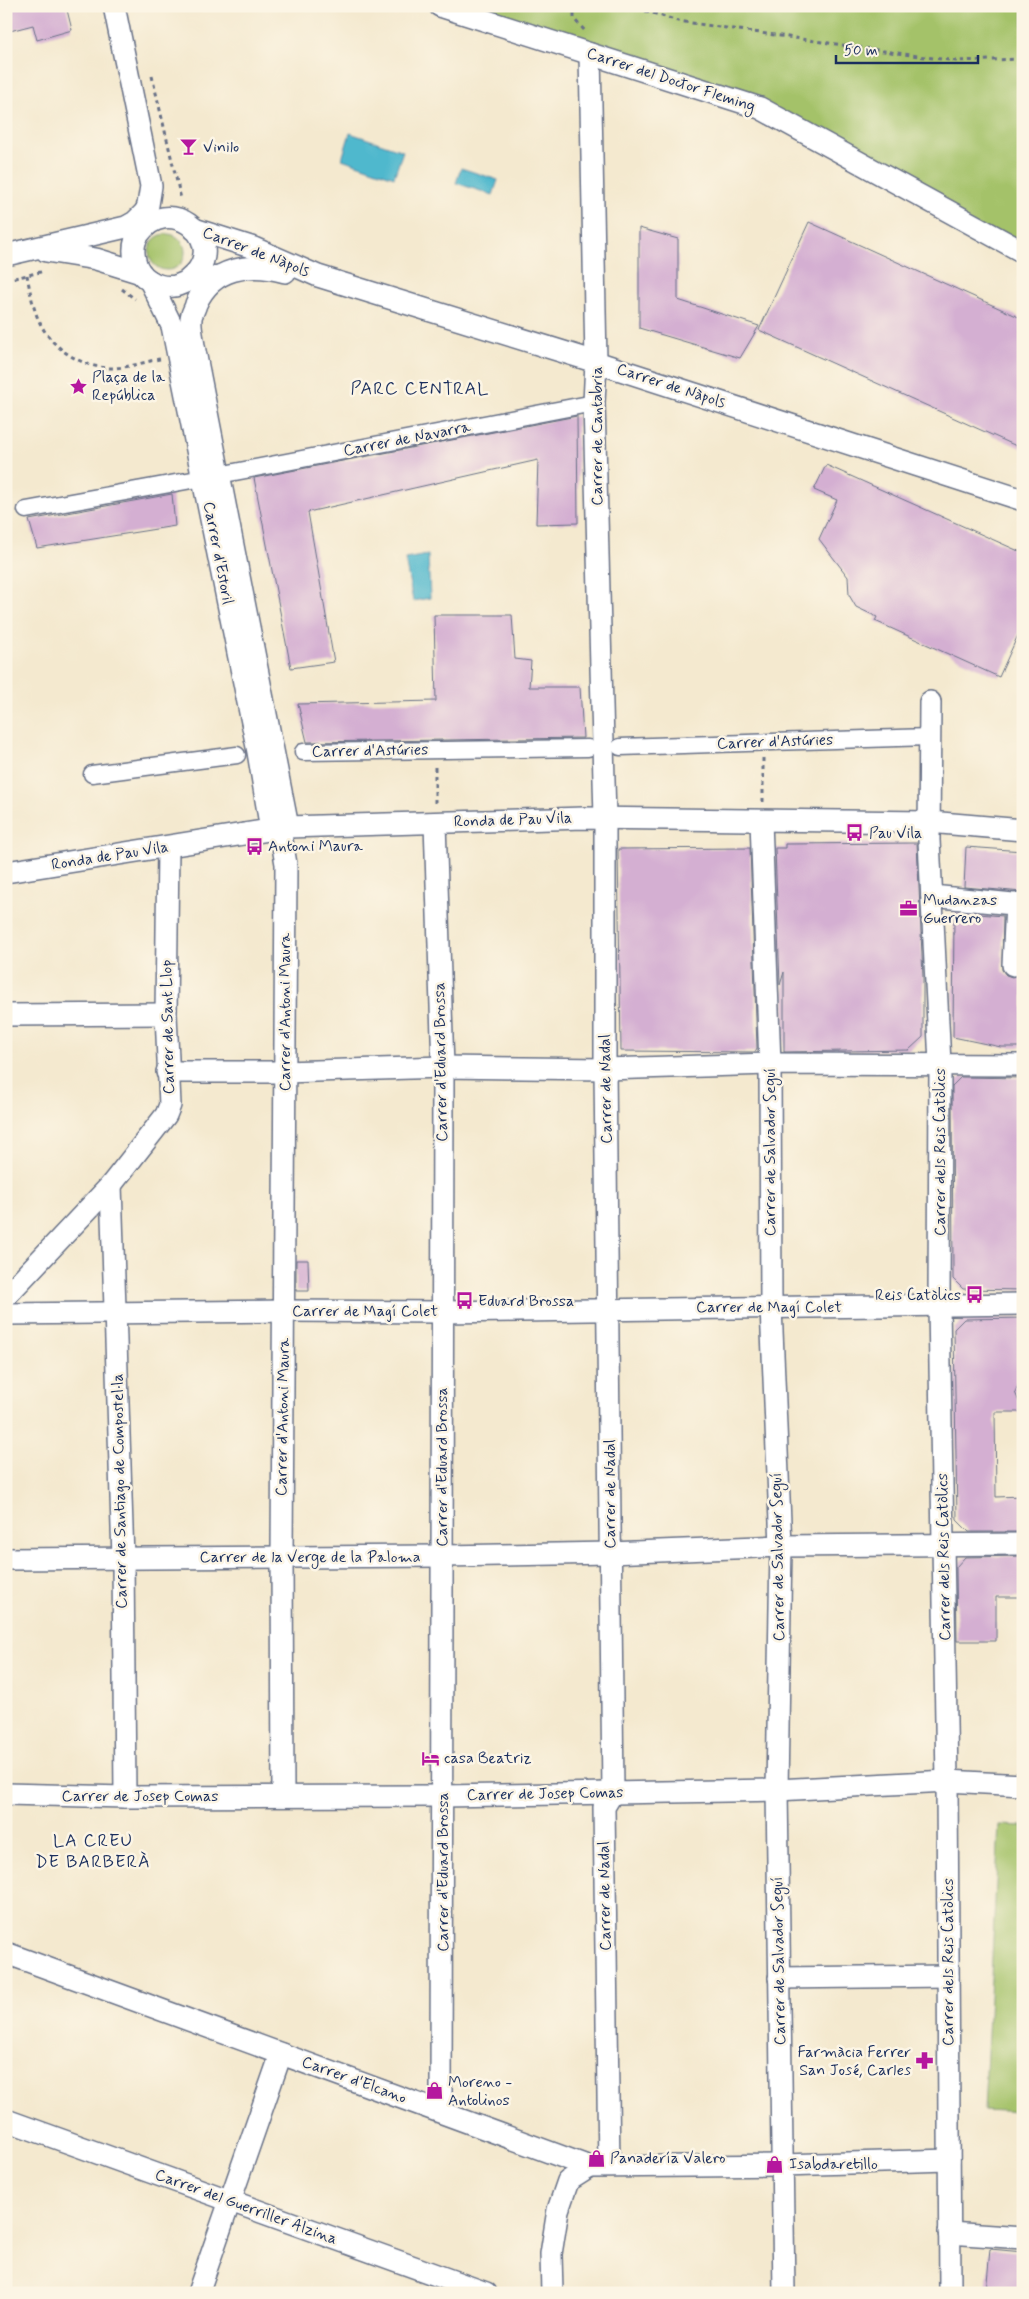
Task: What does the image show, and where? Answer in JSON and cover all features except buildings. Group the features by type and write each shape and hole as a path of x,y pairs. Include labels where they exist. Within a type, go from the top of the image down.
{"street":[{"path":"114,6 151,186 146,212 136,237 133,251 135,263 145,277"},
{"name":"Carrer del Doctor Fleming","path":"440,6 760,108 1023,252"},
{"name":"Carrer de Cantabria","path":"590,54 596,362 594,403 605,818"},
{"path":"6,255 126,227 146,212"},
{"path":"28,250 64,253 118,264 161,286 176,286 202,278 203,247 194,228 185,221 162,217 151,222 136,237"},
{"name":"Carrer de Nàpols","path":"194,228 254,248 318,276 596,362 1023,500"},
{"name":"Carrer de Nàpols","path":"202,278 252,266 318,276"},
{"name":"Carrer d'Estoril","path":"145,277 172,326 178,356 211,476"},
{"name":"Carrer d'Estoril","path":"202,278 191,318 211,476 258,752 280,829"},
{"name":"Carrer de Navarra","path":"26,510 594,403"},
{"name":"Carrer dels Reis Catòlics","path":"930,702 929,822 940,1064 939,1306 947,1781 950,2293"},
{"name":"Carrer d'Astúries","path":"620,747 930,737"},
{"name":"Carrer d'Astúries","path":"303,752 588,748"},
{"path":"92,774 237,755"},
{"name":"Ronda de Pau Vila","path":"6,872 280,829 435,814 605,818 762,812 929,822 1023,830"},
{"name":"Carrer de Salvador Seguí","path":"762,812 770,1064 771,1307 781,1546 777,1790 784,2293"},
{"name":"Carrer d'Eduard Brossa","path":"435,814 443,1067 441,2110"},
{"name":"Carrer de Nadal","path":"602,2166 604,1807 613,1792 605,1069 605,818"},
{"name":"Carrer d'Antoni Maura","path":"280,829 286,864 284,1072 285,1311 282,1557 283,1796"},
{"name":"Carrer de Sant Llop","path":"6,1296 111,1185 166,1115 170,1105 166,1014 168,847"},
{"path":"932,896 1019,905 1013,965"},
{"path":"6,1015 166,1014"},
{"path":"168,1072 284,1072 443,1067 605,1069 770,1064 1023,1065"},
{"name":"Carrer de Santiago de Compostel·la","path":"111,1185 123,1558 125,1797"},
{"name":"Carrer de Magí Colet","path":"6,1314 285,1311 442,1312 608,1308 1023,1304"},
{"name":"Carrer de la Verge de la Paloma","path":"6,1559 443,1556 610,1553 781,1546 1023,1544"},
{"name":"Carrer de Josep Comas","path":"6,1794 125,1797 443,1796 777,1790 947,1781 1023,1784"},
{"name":"Carrer d'Elcano","path":"6,1953 281,2054 602,2166 783,2165 949,2160"},
{"path":"779,1978 948,1976"},
{"path":"198,2293 281,2054"},
{"name":"Carrer del Guerriller Alzina","path":"6,2120 486,2293"},
{"path":"552,2293 551,2254 558,2210 568,2181 602,2166"},
{"path":"950,2233 1023,2238"}],"path":[{"path":"630,6 678,21 918,56 956,61 1023,59"},
{"path":"152,76 181,199 186,204"},
{"path":"27,275 40,324 62,350 76,359 100,366 120,367 178,356"},
{"path":"762,812 763,743"},
{"path":"435,750 435,814"}],"green space":[{"path":"440,6 1023,6 1023,252 760,108"},
{"path":"167,234 179,240 185,252 179,264 167,270 155,264 149,252 155,240"},
{"path":"999,1825 1023,1826 1023,2112 984,2110"}],"water":[{"path":"350,133 403,151 394,177 342,159"},
{"path":"461,168 498,180 493,195 456,183"},
{"path":"428,555 430,598 413,601 405,559"}],"place":[{"name":"Vinilo","path":"189,147"},
{"name":"Plaça de la República","path":"78,386"},
{"name":"Pau Vila","path":"855,833"},
{"name":"Antoni Maura","path":"254,846"},
{"name":"Mudanzas Guerrero","path":"909,909"},
{"name":"Reis Catòlics","path":"975,1295"},
{"name":"Eduard Brossa","path":"464,1301"},
{"name":"casa Beatriz","path":"430,1758"},
{"name":"Farmàcia Ferrer San José, Carles","path":"925,2061"},
{"name":"Moreno - Antolinos","path":"434,2091"},
{"name":"Panadería Valero","path":"596,2158"},
{"name":"Isabdaretillo","path":"775,2164"}],"district":[{"name":"PARC CENTRAL","path":"420,389"},
{"name":"LA CREU DE BARBERÀ","path":"93,1851"}]}
